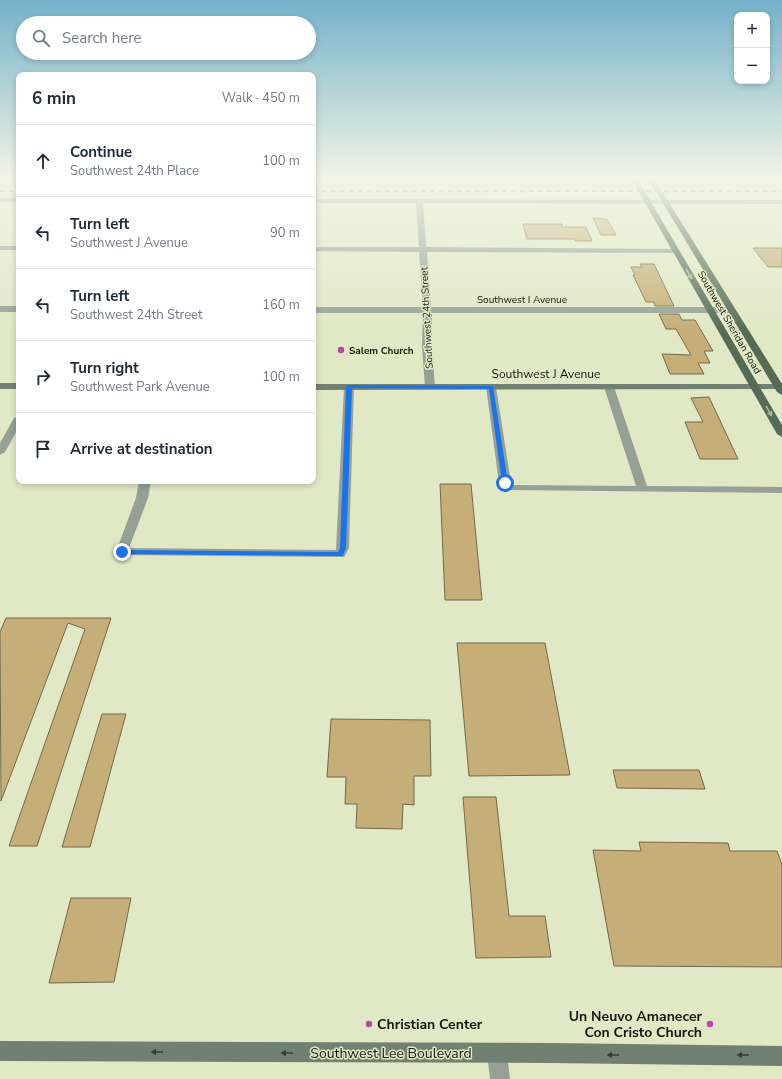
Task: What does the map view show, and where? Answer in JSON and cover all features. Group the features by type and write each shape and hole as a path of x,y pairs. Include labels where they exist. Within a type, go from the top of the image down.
{"main road":[{"name":"Southwest Sheridan Road","path":"664,230 782,434"},
{"name":"Southwest Sheridan Road","path":"683,230 781,390"}],"street":[{"name":"Southwest 24th Street","path":"422,230 430,387"},
{"path":"0,248 16,248"},
{"path":"316,249 676,251"},
{"path":"0,309 16,309"},
{"name":"Southwest I Avenue","path":"316,310 732,310"},
{"path":"0,386 16,386"},
{"name":"Southwest J Avenue","path":"316,387 755,387 781,390"},
{"path":"144,484 142,498 122,552 340,554 343,548 349,387"},
{"path":"491,387 505,483 509,488 782,490"},
{"path":"609,387 643,489"},
{"path":"0,452 16,423"},
{"name":"Southwest Lee Boulevard","path":"0,1052 497,1053 782,1056"},
{"path":"497,1053 500,1079"}],"building":[{"path":"525,230 587,230 592,241 575,241 574,239 527,239"},
{"path":"599,230 613,230 616,235 601,235"},
{"path":"753,248 782,248 782,267 768,267"},
{"path":"640,264 654,264 674,306 655,306 654,302 646,302 633,275 635,275 631,267 642,267"},
{"path":"659,314 679,314 682,320 695,320 713,351 704,351 710,363 698,363 704,374 670,374 662,354 691,355 676,329 666,329"},
{"path":"709,397 738,459 700,459 685,422 703,422 691,398"},
{"path":"440,484 471,484 482,600 445,600"},
{"path":"6,618 111,618 37,846 9,846 85,629 68,623 1,801 0,632"},
{"path":"457,643 545,643 570,775 469,776"},
{"path":"102,714 126,714 90,847 62,847"},
{"path":"331,719 430,720 431,776 414,776 414,805 403,804 402,829 356,828 357,804 345,804 346,777 327,777"},
{"path":"613,770 699,770 705,789 617,788"},
{"path":"463,797 496,797 509,916 545,916 551,957 476,958"},
{"path":"639,842 728,843 730,851 777,851 782,865 782,967 614,966 593,850 641,851"},
{"path":"71,898 131,898 114,982 49,983"}],"place":[{"name":"Salem Church","path":"341,350"},
{"name":"Christian Center","path":"369,1024"},
{"name":"Un Neuvo Amanecer Con Cristo Church","path":"710,1024"}],"route":[{"path":"122,552 340,554 343,548 349,387 491,387 505,483"}]}
